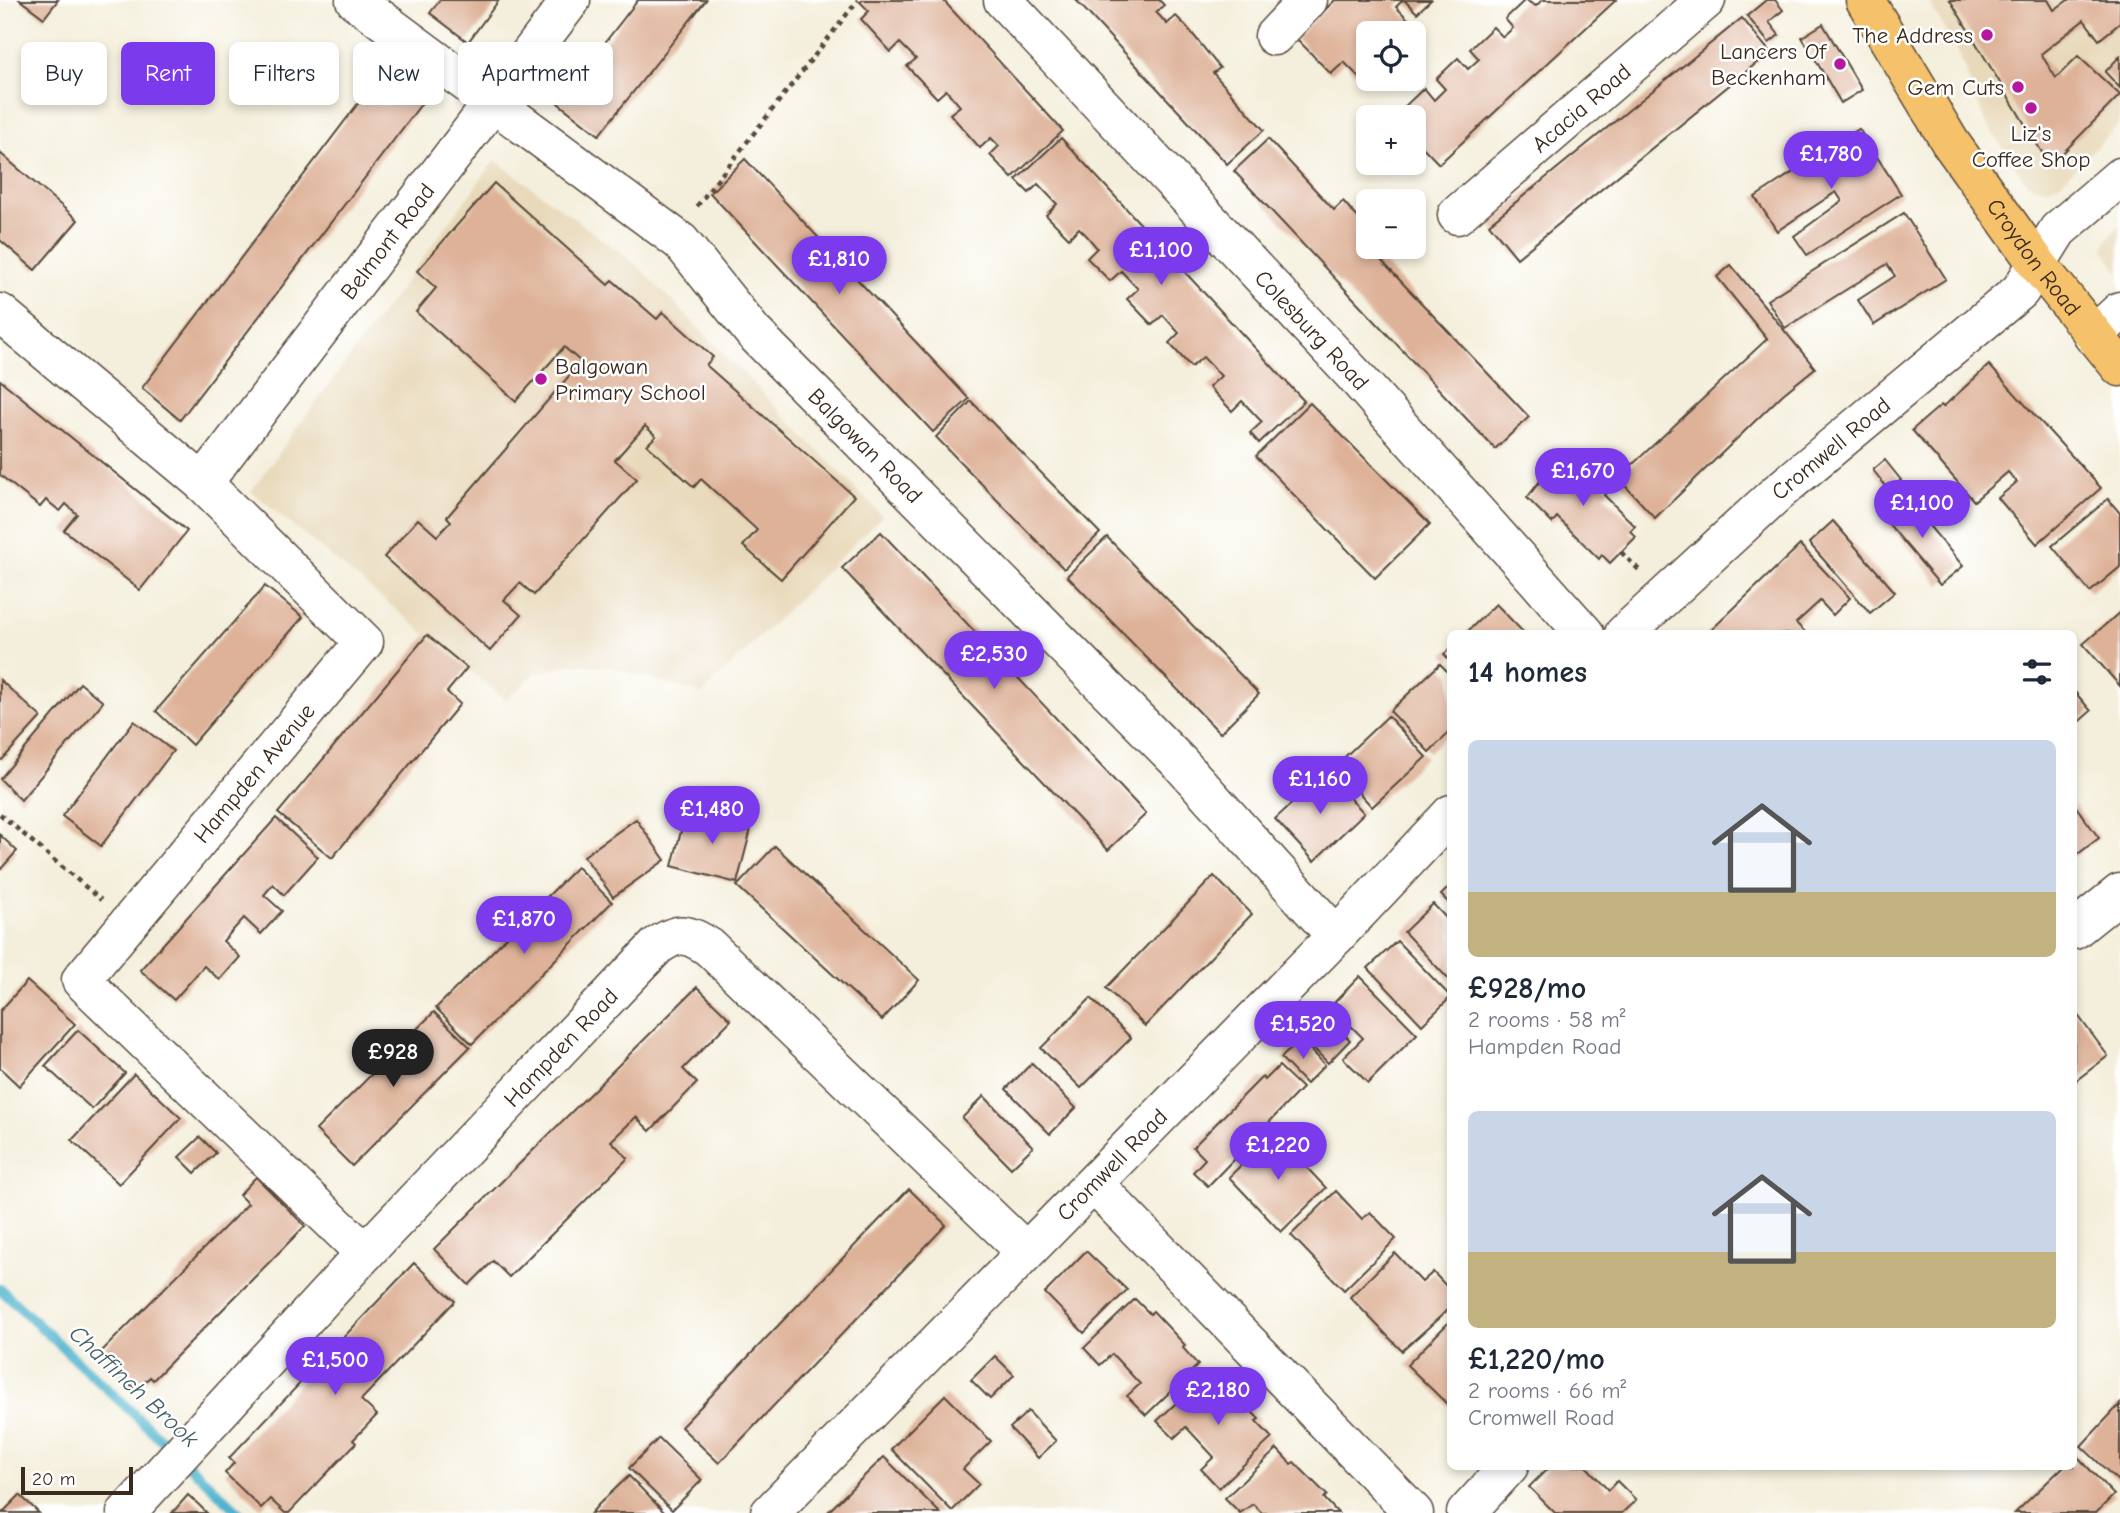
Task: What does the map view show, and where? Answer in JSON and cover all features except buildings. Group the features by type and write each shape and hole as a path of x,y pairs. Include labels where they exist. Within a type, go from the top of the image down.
{"main road":[{"name":"Croydon Road","path":"1865,0 1950,142 2038,265 2107,323 2120,367"}],"street":[{"name":"Balgowan Road","path":"355,0 458,77"},
{"name":"Belmont Road","path":"539,42 571,0"},
{"name":"Colesburg Road","path":"1003,0 1355,376 1581,630"},
{"path":"1274,36 1308,0"},
{"name":"Acacia Road","path":"1457,215 1706,0"},
{"name":"Belmont Road","path":"203,483 491,105"},
{"name":"Balgowan Road","path":"496,105 681,242 753,332 1179,762 1336,936"},
{"name":"Cromwell Road","path":"1627,630 1777,493 2020,291 2058,230 2120,177"},
{"name":"Hampden Avenue","path":"0,313 203,483 364,642 81,979 365,1253"},
{"name":"Cromwell Road","path":"771,1513 872,1413 1025,1251 1336,936 1447,818"},
{"path":"2077,928 2120,893"},
{"name":"Hampden Road","path":"138,1500 365,1253 657,946 672,936 689,935 709,947 1025,1251"},
{"path":"1094,1184 1414,1513"},
{"path":"1466,1513 1504,1470"}],"path":[{"path":"670,233 698,204 858,0"},
{"path":"0,814 129,923"}],"shaded area":[{"path":"1928,0 2120,0 2120,123 2060,183 2049,188 2038,188 2026,182 1985,121 1958,52"},
{"name":"Balgowan Primary School","path":"495,160 637,265 882,516 702,694 610,667 571,664 535,674 506,700 251,491"},
{"path":"2120,224 2120,275 2104,250 2106,241"}],"waterway":[{"name":"Chaffinch Brook","path":"0,1289 240,1513"}],"place":[{"name":"The Address","path":"1987,35"},
{"name":"Lancers Of Beckenham","path":"1840,64"},
{"name":"Gem Cuts","path":"2018,87"},
{"name":"Liz's Coffee Shop","path":"2031,108"},
{"name":"Balgowan Primary School","path":"541,379"}]}
